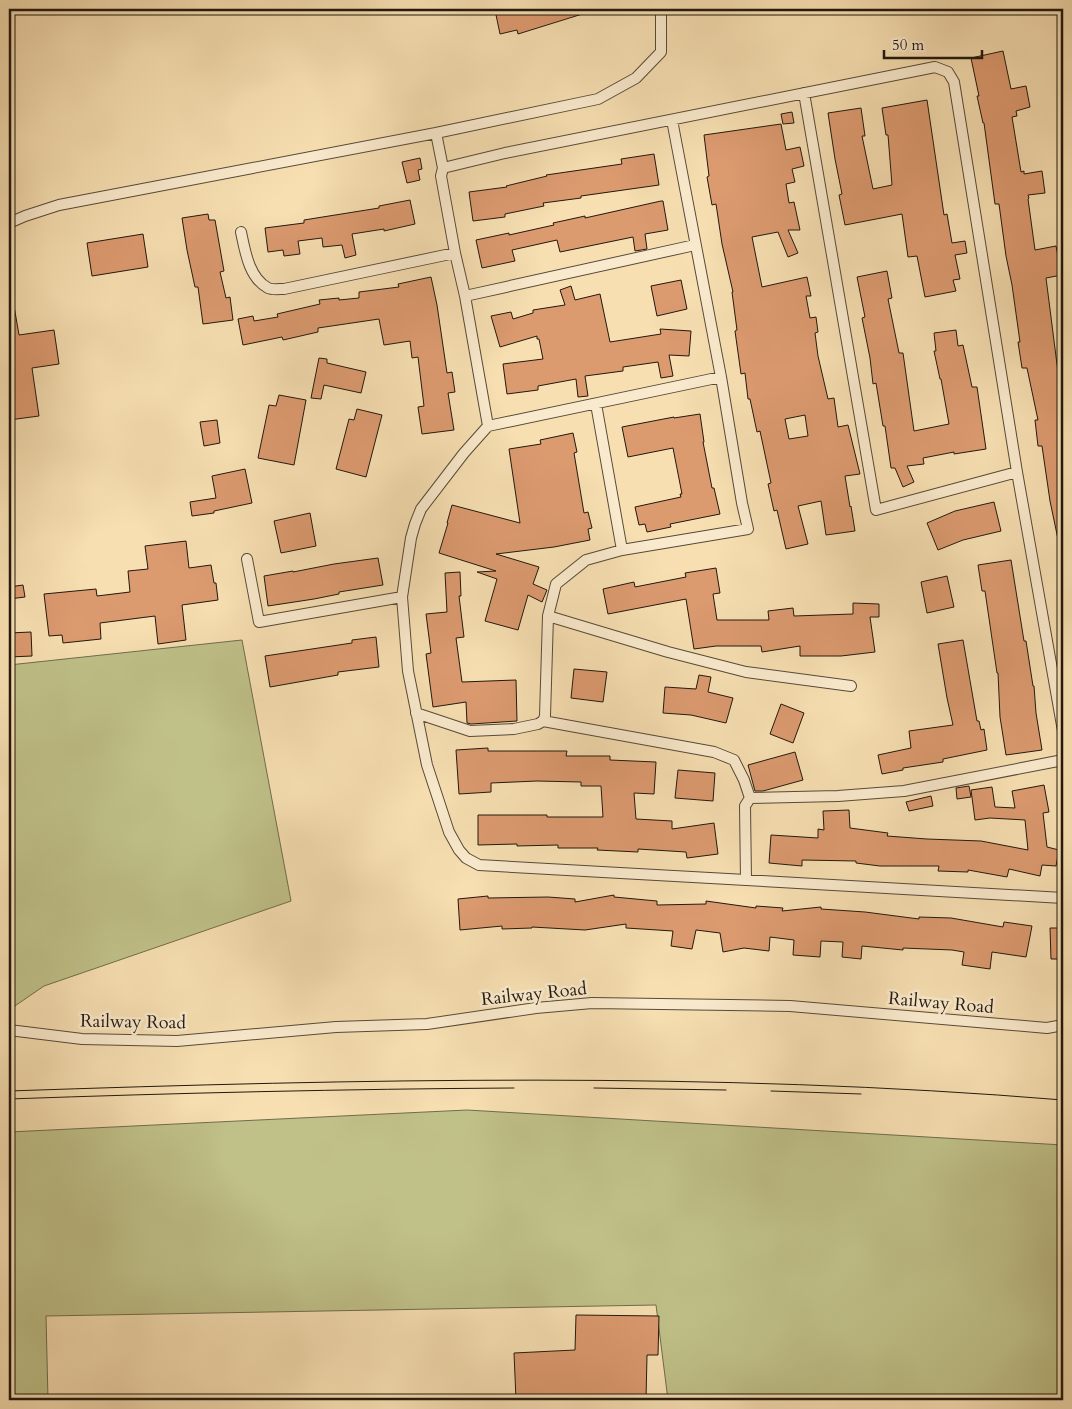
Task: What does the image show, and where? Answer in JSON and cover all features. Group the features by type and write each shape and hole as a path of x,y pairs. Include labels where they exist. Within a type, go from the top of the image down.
{"street":[{"path":"9,223 59,205 436,133 598,98 636,78 660,52 661,9"},
{"path":"443,168 505,153 935,67 948,72 954,82 1017,472 1063,731"},
{"path":"804,92 876,510 1017,472"},
{"path":"416,712 470,731 514,729 538,724 543,721 545,716 548,616 556,584 586,560 622,550 748,529 672,120"},
{"path":"436,133 443,168 441,176 455,253 466,296 488,426"},
{"path":"240,232 246,256 256,278 269,289 284,289 455,253"},
{"path":"466,296 696,245"},
{"path":"721,377 488,426 464,453 421,510 411,538 402,597 408,671 427,765 449,832 459,850 466,858 479,865 1063,898"},
{"path":"596,404 622,550"},
{"path":"247,559 260,622 402,597"},
{"path":"548,616 668,652 746,672 851,686"},
{"path":"543,721 714,752 734,760 750,798"},
{"path":"750,798 838,796 904,790 1063,760"},
{"path":"746,880 745,806 750,798"},
{"name":"Railway Road","path":"9,1030 82,1039 178,1041 336,1027 427,1024 536,1008 592,1003 790,1006 1047,1028 1063,1025"}],"green space":[{"path":"242,640 291,901 44,986 9,1010 9,665"},
{"path":"467,1110 1063,1145 1063,1400 668,1400 656,1305 46,1316 48,1400 9,1400 9,1132"}],"building":[{"path":"592,9 592,11 518,34 517,30 500,34 495,10"},
{"path":"1003,51 1011,89 1026,86 1030,107 1016,111 1017,116 1012,117 1021,172 1024,171 1024,174 1042,171 1045,193 1028,195 1035,250 1056,246 1062,275 1046,278 1058,372 1063,371 1063,543 1059,544 1050,501 1042,446 1038,446 1035,420 1038,420 1027,368 1022,368 1018,342 1020,342 999,204 995,204 984,123 977,96 979,96 971,58"},
{"path":"927,100 944,215 947,214 952,243 965,241 967,253 955,255 960,279 953,280 956,291 925,297 917,256 908,257 902,214 845,225 839,195 842,194 828,113 861,108 865,136 862,136 873,189 892,185 888,135 886,135 882,108"},
{"path":"792,112 794,123 783,124 781,114"},
{"path":"781,124 786,150 800,147 804,166 792,169 795,182 786,184 789,203 794,202 800,230 788,230 798,253 788,257 778,232 752,237 762,287 807,277 811,296 806,296 810,318 816,317 818,332 815,333 818,356 828,399 834,398 838,427 848,425 860,474 845,476 855,531 826,535 821,501 798,506 808,544 786,549 777,510 774,511 768,484 771,483 760,431 757,432 750,399 748,399 745,373 741,374 735,331 737,330 733,292 722,244 716,204 712,205 707,177 709,176 704,135","holes":["805,415 808,436 789,439 785,419"]},
{"path":"654,154 659,185 543,203 544,206 505,214 505,217 473,221 469,192 507,187 546,175 622,164 621,159"},
{"path":"420,158 422,169 418,170 420,180 407,183 402,162"},
{"path":"410,200 415,224 384,231 384,229 352,234 356,255 345,258 342,245 323,247 322,238 298,241 300,254 284,256 283,250 268,252 265,228 304,223 304,220 379,208 379,206"},
{"path":"663,201 668,230 645,234 647,249 635,251 633,237 560,252 557,240 512,250 515,261 482,268 476,240 509,233 509,235 554,225 553,223"},
{"path":"208,214 209,220 215,220 224,271 220,272 226,298 230,297 233,320 203,324 198,287 195,287 182,218"},
{"path":"143,234 148,267 92,276 87,243"},
{"path":"887,271 892,298 888,299 899,353 903,353 914,431 949,424 934,351 936,351 934,333 956,330 958,346 963,345 972,387 977,387 986,449 954,454 954,452 923,458 924,464 907,466 914,482 903,487 895,468 891,468 876,383 873,384 862,318 865,317 857,277"},
{"path":"431,277 447,373 452,372 455,392 448,393 454,430 422,434 418,407 424,406 418,357 412,358 410,341 384,345 379,319 318,328 318,332 283,340 282,337 243,345 238,319 253,316 254,321 278,317 277,314 320,304 319,300 359,298 359,292 399,287 398,284"},
{"path":"681,280 687,309 657,316 651,286"},
{"path":"571,286 575,300 600,294 610,342 661,334 660,329 691,331 689,356 669,355 673,376 661,378 658,362 623,367 623,371 585,376 588,396 578,397 576,379 538,386 538,390 507,394 503,364 543,359 539,339 537,339 537,336 500,347 491,316 511,312 513,319 533,313 533,310 565,305 560,290"},
{"path":"9,306 14,306 19,335 54,330 59,364 32,368 39,416 9,420"},
{"path":"319,358 327,359 327,363 366,372 361,393 324,385 321,399 311,398"},
{"path":"279,395 306,400 294,465 258,458 269,405 276,406"},
{"path":"357,409 382,415 366,477 336,469 349,419 354,420"},
{"path":"700,414 703,442 712,488 714,488 720,514 670,524 671,527 647,532 645,524 639,525 635,507 681,497 680,494 682,494 673,448 628,457 622,427"},
{"path":"217,420 220,443 204,446 200,422"},
{"path":"573,433 577,452 574,453 584,513 588,512 592,528 588,529 590,540 554,547 496,554 539,567 533,584 547,590 542,602 528,595 518,630 485,621 497,579 477,572 496,571 439,553 452,505 520,523 509,449 541,444 540,440"},
{"path":"245,469 252,503 214,511 214,513 192,516 190,502 216,498 212,476"},
{"path":"994,502 1001,531 963,540 938,550 927,523 955,511"},
{"path":"310,513 316,546 281,553 274,521"},
{"path":"186,541 189,568 211,565 218,600 182,605 186,640 158,644 155,616 100,623 101,639 63,643 62,635 49,636 44,594 96,589 97,596 130,592 128,571 148,569 145,546"},
{"path":"378,558 383,585 268,606 264,576"},
{"path":"1011,560 1024,641 1026,641 1034,686 1042,750 1006,755 1000,717 998,673 985,591 982,591 978,565"},
{"path":"716,568 720,593 713,594 717,620 769,620 768,611 793,608 794,616 853,614 853,603 879,604 879,617 870,617 875,652 841,656 800,656 800,646 762,652 761,646 716,646 694,649 686,599 608,614 603,589 634,582 635,587 686,577 685,573"},
{"path":"460,572 461,596 459,596 464,637 456,638 462,682 516,680 517,721 471,724 467,723 466,702 433,707 426,654 431,653 426,614 447,612 445,573"},
{"path":"947,576 954,607 927,613 921,582"},
{"path":"23,585 25,597 9,599 9,587"},
{"path":"31,632 32,656 9,657 9,633"},
{"path":"376,637 379,667 338,672 338,675 270,687 265,656 352,643 352,640"},
{"path":"963,640 977,721 979,721 981,730 984,729 987,750 943,759 943,762 903,768 903,770 882,774 878,755 911,748 909,731 953,725 938,644"},
{"path":"574,669 607,672 603,702 571,698"},
{"path":"699,675 711,677 708,692 733,698 726,723 691,715 663,713 665,687 696,689"},
{"path":"781,704 804,713 793,743 770,734"},
{"path":"488,748 488,751 567,751 566,756 610,756 610,760 656,762 654,794 634,793 636,819 672,821 672,829 714,823 718,854 687,858 686,852 638,849 638,852 597,850 598,848 558,848 558,845 478,845 478,815 603,817 601,786 581,786 581,782 491,783 491,792 459,794 456,750"},
{"path":"795,752 803,780 763,791 755,791 748,765"},
{"path":"678,770 715,773 713,801 675,798"},
{"path":"1044,785 1049,812 1043,813 1047,847 1059,850 1056,866 1042,865 1040,876 1009,869 1007,877 968,870 968,872 938,871 939,866 880,866 856,863 856,861 802,860 802,866 769,863 771,835 818,838 818,829 824,830 823,811 849,810 850,828 888,833 887,836 981,841 1028,850 1025,820 990,818 975,820 971,790 992,787 995,807 1015,808 1012,791"},
{"path":"969,786 971,797 957,799 956,788"},
{"path":"931,796 933,806 909,811 906,802"},
{"path":"614,895 614,897 657,901 657,905 706,904 706,901 756,908 756,906 783,908 782,911 821,907 821,909 919,919 919,917 951,918 1003,927 1004,922 1032,926 1026,957 992,952 990,969 962,965 964,952 952,950 903,948 903,950 862,946 861,959 842,957 843,942 821,941 820,957 793,955 794,940 770,937 769,951 744,948 723,952 720,933 696,930 692,949 671,946 673,931 626,928 626,924 585,930 532,927 502,929 502,926 460,930 458,899 488,896 488,898 548,897 575,899 575,902"},
{"path":"1050,928 1063,928 1063,959 1051,959"},
{"path":"576,1315 659,1316 658,1355 647,1355 646,1400 516,1400 514,1353 575,1350"}],"tram line":[{"path":"9,1091 272,1083 536,1080 668,1081 931,1091 1063,1100"},
{"path":"9,1099 387,1089 514,1088"},
{"path":"594,1088 726,1090"},
{"path":"771,1091 861,1094"}]}
